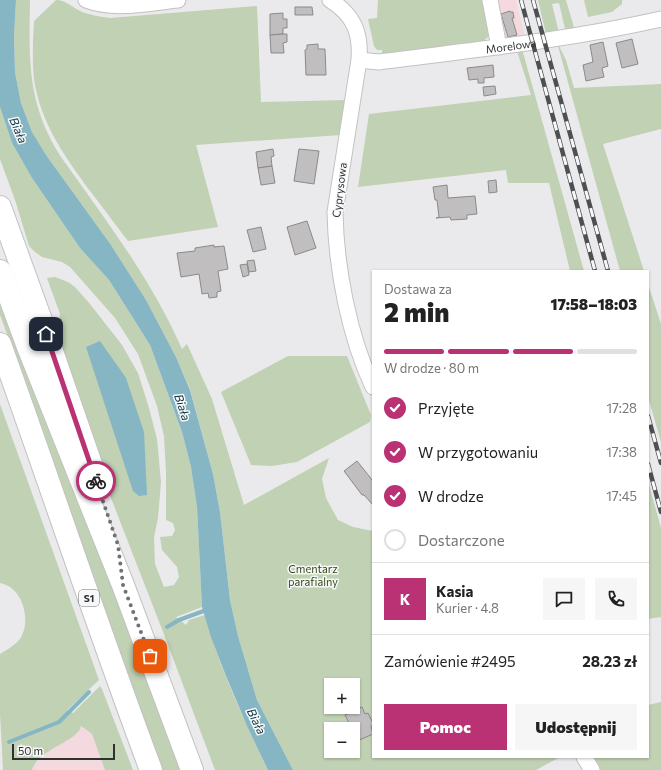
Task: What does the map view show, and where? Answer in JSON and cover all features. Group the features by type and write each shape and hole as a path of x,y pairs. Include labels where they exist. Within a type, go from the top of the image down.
{"highway":[{"path":"0,207 46,334 118,545 123,585"},
{"path":"0,270 28,347 123,585 192,770"},
{"name":"S1","path":"0,344 151,770"}],"street":[{"path":"86,0 96,4 109,6 178,0"},
{"name":"Cyprysowa","path":"330,0 342,8 351,19 359,38 359,60 335,212 339,265 349,315 372,384"},
{"path":"490,0 499,47"},
{"name":"Morelowa","path":"359,60 379,62 499,47 576,36 661,19"},
{"path":"585,758 592,770"}],"shaded area":[{"path":"493,0 516,0 525,37 503,39"},
{"path":"81,726 92,734 105,770 32,770 33,766 50,751 78,733"}],"green space":[{"name":"Cmentarz parafialny","path":"16,0 30,0 30,63 32,82 36,100 50,137 61,157 127,250 142,274 170,323 182,349 187,344 212,399 244,505 329,458 322,479 326,498 338,520 353,527 372,531 372,758 558,758 536,770 293,770 257,700 238,636 230,600 220,512 213,474 190,389 176,357 146,300 111,245 46,155 32,132 21,103 15,72 14,37"},
{"path":"56,0 60,0 82,12 110,18 257,6 261,102 346,100 341,135 196,145 218,227 128,241 69,162 47,123 41,109 34,79 34,21"},
{"path":"378,0 487,0 489,36 481,43 382,55 382,50 377,50 374,46 368,19 377,18"},
{"path":"538,0 566,0 575,31 566,33 559,3 552,4 559,33 546,34"},
{"path":"584,0 622,0 622,4 612,12 588,17"},
{"path":"558,46 566,60 574,88 661,84 661,129 603,144 644,270 620,270"},
{"path":"522,50 524,56 584,270 570,270 549,183 508,183 506,170 358,187 369,114 531,95 517,51"},
{"path":"0,107 12,143 32,178 80,248 109,280 150,345 182,432 191,467 197,507 202,607 176,617 186,625 189,620 205,615 225,675 268,770 215,770 109,493 57,331 60,314 47,278 55,277 68,282 75,287 122,345 138,373 157,439 161,482 158,518 154,537 155,564 164,587 174,585 179,577 177,567 162,550 160,537 172,536 175,530 173,523 166,520 164,436 157,406 138,354 115,318 70,267 62,262 42,257 29,246 16,203 0,159"},
{"path":"649,287 661,324 661,442 649,400"},
{"path":"0,296 183,770 160,770 32,402 0,315"},
{"path":"288,356 347,356 371,415 370,422 297,462 272,466 251,465 221,392"},
{"path":"0,404 99,680 67,710 73,713 100,686 133,770 105,770 92,734 81,726 77,733 71,738 39,759 32,770 3,770 0,714 0,654 13,646 20,639 24,632 25,614 20,598 15,591 0,583"},
{"path":"649,485 661,528 661,617 649,619"},
{"path":"661,702 661,770 597,770 591,758 649,758 649,705"}],"water":[{"name":"Biała","path":"0,0 16,0 14,37 15,72 21,103 32,132 46,155 111,245 146,300 176,357 190,390 213,474 220,512 230,600 238,636 257,700 293,770 268,770 247,726 211,637 202,607 197,507 191,467 182,432 150,345 109,280 80,248 32,178 12,143 0,107"},
{"path":"100,341 126,378 144,432 147,495 139,496 133,491 86,347"}],"building":[{"path":"295,7 312,7 313,15 295,15"},
{"path":"510,11 513,12 514,18 512,18 517,35 508,37 501,14"},
{"path":"283,13 283,19 287,19 287,28 283,28 283,34 270,35 270,14"},
{"path":"287,34 287,42 283,43 284,53 271,53 270,35"},
{"path":"632,39 638,64 622,68 616,43"},
{"path":"603,42 608,66 602,68 604,77 586,81 583,65 593,62 590,45"},
{"path":"318,44 318,49 325,49 326,75 306,75 305,50 307,49 307,45"},
{"path":"493,65 494,77 484,78 484,83 478,83 478,79 469,80 467,68"},
{"path":"495,86 496,94 484,96 483,87"},
{"path":"273,149 274,156 271,157 272,166 258,168 256,152"},
{"path":"299,149 319,151 314,184 294,181"},
{"path":"272,166 275,183 261,185 258,168"},
{"path":"496,180 497,192 489,193 488,181"},
{"path":"447,185 448,198 475,196 477,214 467,215 467,219 451,220 450,217 436,218 439,217 437,200 435,200 433,187"},
{"path":"307,221 316,248 295,255 287,227"},
{"path":"261,227 266,249 253,252 247,230"},
{"path":"214,245 214,247 224,246 228,269 218,271 221,291 217,292 217,297 209,298 208,293 202,294 199,274 181,277 177,253 195,251 195,248"},
{"path":"254,260 256,271 249,272 247,261"},
{"path":"247,264 249,275 243,277 240,265"},
{"path":"357,461 372,480 372,504 364,495 362,495 344,471"},
{"path":"362,707 365,714 368,713 372,721 372,734 360,740 360,722 348,722 345,715 360,714 360,708"}],"waterway":[{"path":"167,627 179,620 209,609"},
{"path":"9,742 59,722 89,692"}],"railway":[{"path":"521,0 595,270"},
{"path":"533,0 608,270"},
{"path":"649,420 661,463"},
{"path":"649,468 661,512"}],"way so far":[{"path":"96,481 118,545 123,585 150,656"}],"route":[{"path":"46,334 96,481"}]}
